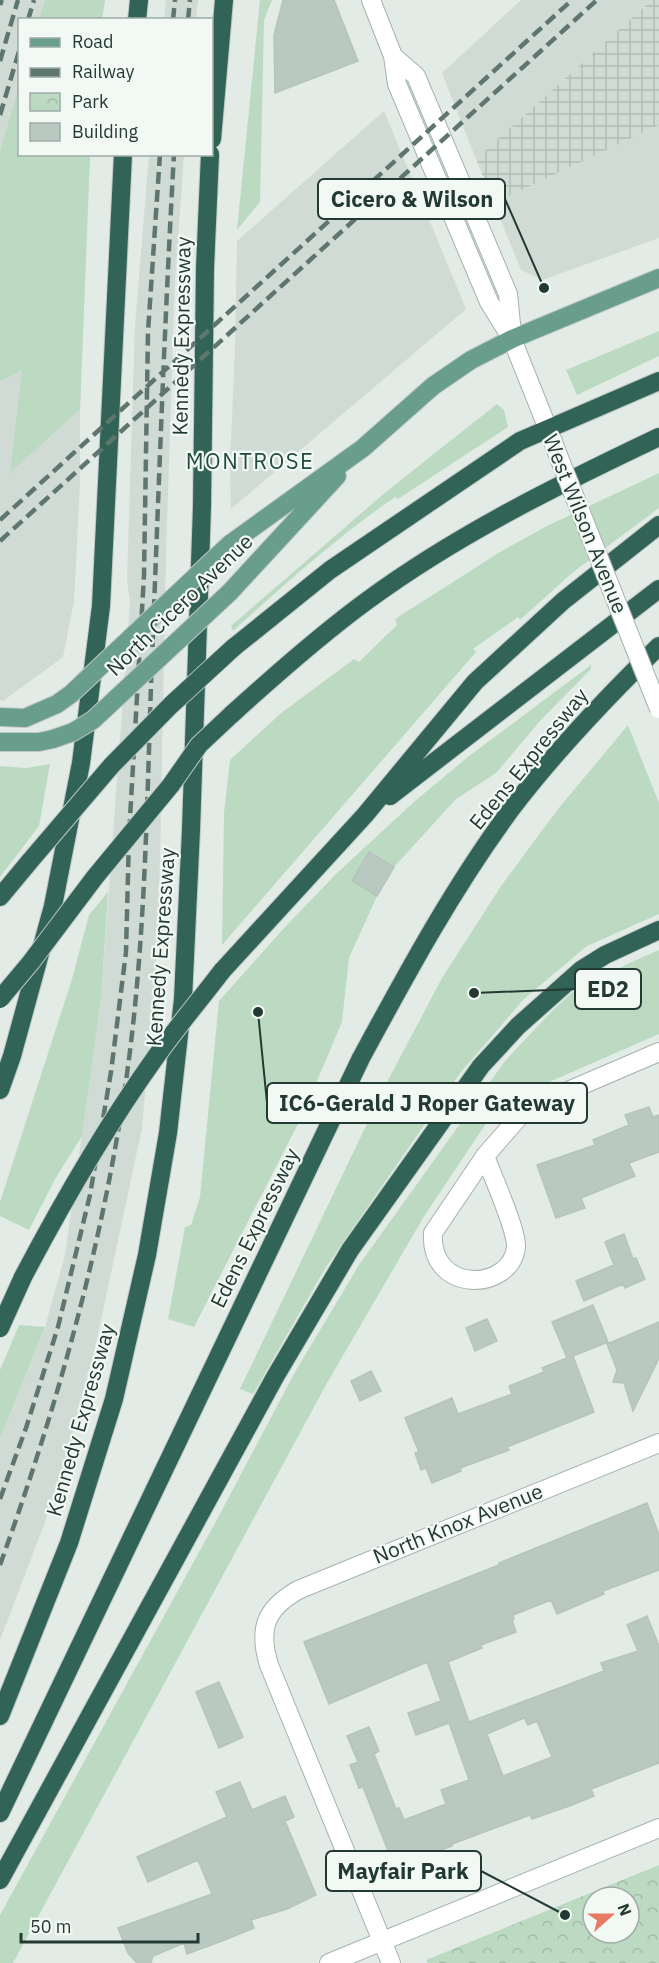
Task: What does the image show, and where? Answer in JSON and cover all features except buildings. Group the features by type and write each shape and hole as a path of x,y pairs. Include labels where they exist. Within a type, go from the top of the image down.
{"highway":[{"path":"137,18 140,0"},
{"path":"213,127 224,0"},
{"path":"0,1090 12,1056 53,906 81,763 101,606 123,156"},
{"name":"Kennedy Expressway","path":"0,1716 69,1543 114,1399 147,1255 168,1133 183,999 190,841 210,156"},
{"path":"0,897 112,765 171,705 233,648 330,570 520,441 551,437 659,381"},
{"path":"0,999 32,962 121,844 171,785 199,745 333,627 405,574 491,521 659,437"},
{"path":"0,1328 57,1211 92,1151 156,1056 222,971 365,815 475,682 563,601 659,525"},
{"path":"365,815 659,588"},
{"name":"Edens Expressway","path":"0,1813 361,1058 404,981 453,898 512,808 581,725 659,646"},
{"path":"0,1880 275,1377 350,1250 481,1066 518,1026 581,970 605,955 659,930"}],"main road":[{"name":"North Cicero Avenue","path":"0,717 25,718 57,704 71,694 230,544 363,448 433,386 471,360 512,339 659,278"},
{"name":"North Cicero Avenue","path":"0,742 30,743 53,739 73,732 93,720 230,592 363,448"}],"street":[{"name":"West Wilson Avenue","path":"371,0 393,56 416,76 508,294 512,339 659,709"},
{"path":"485,1156 511,1225 516,1248 512,1259 494,1276 482,1280 465,1280 454,1275 436,1258 432,1246 433,1233 485,1156 526,1109 659,1052"},
{"name":"North Knox Avenue","path":"382,1941 269,1665 263,1633 266,1618 280,1603 298,1590 659,1443"},
{"path":"329,1963 659,1828"},
{"path":"382,1941 391,1963"}],"shaded area":[{"path":"0,0 105,0 102,18 18,18 18,156 90,156 74,601 63,657 3,701 0,700"},
{"path":"166,0 198,0 196,18 164,18"},
{"path":"521,0 652,0 476,159 442,73"},
{"path":"652,0 659,0 659,125 494,203 476,159"},
{"path":"384,111 466,309 231,509 230,464 237,241"},
{"path":"659,125 659,238 542,280 521,270 494,203"},
{"path":"149,156 184,156 175,281 166,554 159,908 142,1128 95,1348 69,1447 45,1522 0,1640 0,1439 45,1327 65,1255 101,999 130,602 127,580 135,326"}],"green space":[{"path":"45,0 105,0 102,18 39,18"},
{"path":"260,0 272,0 264,20 260,202 237,230"},
{"path":"18,89 18,156 90,156 80,409 10,473 22,370 0,381 0,152"},
{"path":"659,331 659,356 577,395 566,370"},
{"path":"497,404 504,410 508,427 398,499 395,497 374,512 312,561 233,631 231,626 387,491"},
{"path":"659,473 659,508 572,573 520,620 518,617 473,649 476,652 222,945 224,813 230,760 280,714 354,659 359,662 397,625 395,619 500,552 547,526"},
{"path":"591,665 591,669 540,721 496,773 456,799 394,867 377,896 349,958 342,1022 302,1116 194,1327 168,1319 185,1227 191,1225 200,1197 219,1001 337,873 415,801 469,756"},
{"path":"628,725 659,803 659,914 587,946 524,999 461,1072 326,1267 253,1394 240,1389 385,1086 442,978 501,886 558,809"},
{"path":"50,764 39,826 0,877 0,766 26,768"},
{"path":"108,892 101,999 82,1136 55,1179 29,1230 0,1216 0,1202 72,979 89,915"},
{"path":"659,950 659,1034 499,1104 423,1218 327,1383 13,1963 0,1963 0,1915 221,1512 295,1372 359,1265 505,1061 551,1012 575,990 580,991 627,964"},
{"path":"19,1325 45,1327 0,1439 0,1370"},
{"path":"659,1865 659,1963 428,1963 426,1960 581,1897 581,1945 641,1945 641,1885 610,1885"}],"railway":[{"path":"0,5 2,0"},
{"path":"0,61 18,0"},
{"path":"29,18 34,0"},
{"path":"173,18 175,0"},
{"path":"188,18 190,0"},
{"path":"0,520 572,0"},
{"path":"0,541 597,0"},
{"path":"0,115 18,55"},
{"path":"0,1499 26,1428 58,1327 90,1195 111,1072 126,952 129,836 144,575 148,332 160,156"},
{"path":"0,1565 43,1439 79,1311 109,1182 130,1051 145,868 161,420 174,156"}],"place":[{"name":"Cicero & Wilson","path":"544,288"},
{"name":"ED2","path":"474,993"},
{"name":"IC6-Gerald J Roper Gateway","path":"258,1012"},
{"name":"Mayfair Park","path":"565,1915"}],"district":[{"name":"MONTROSE","path":"250,461"}]}
